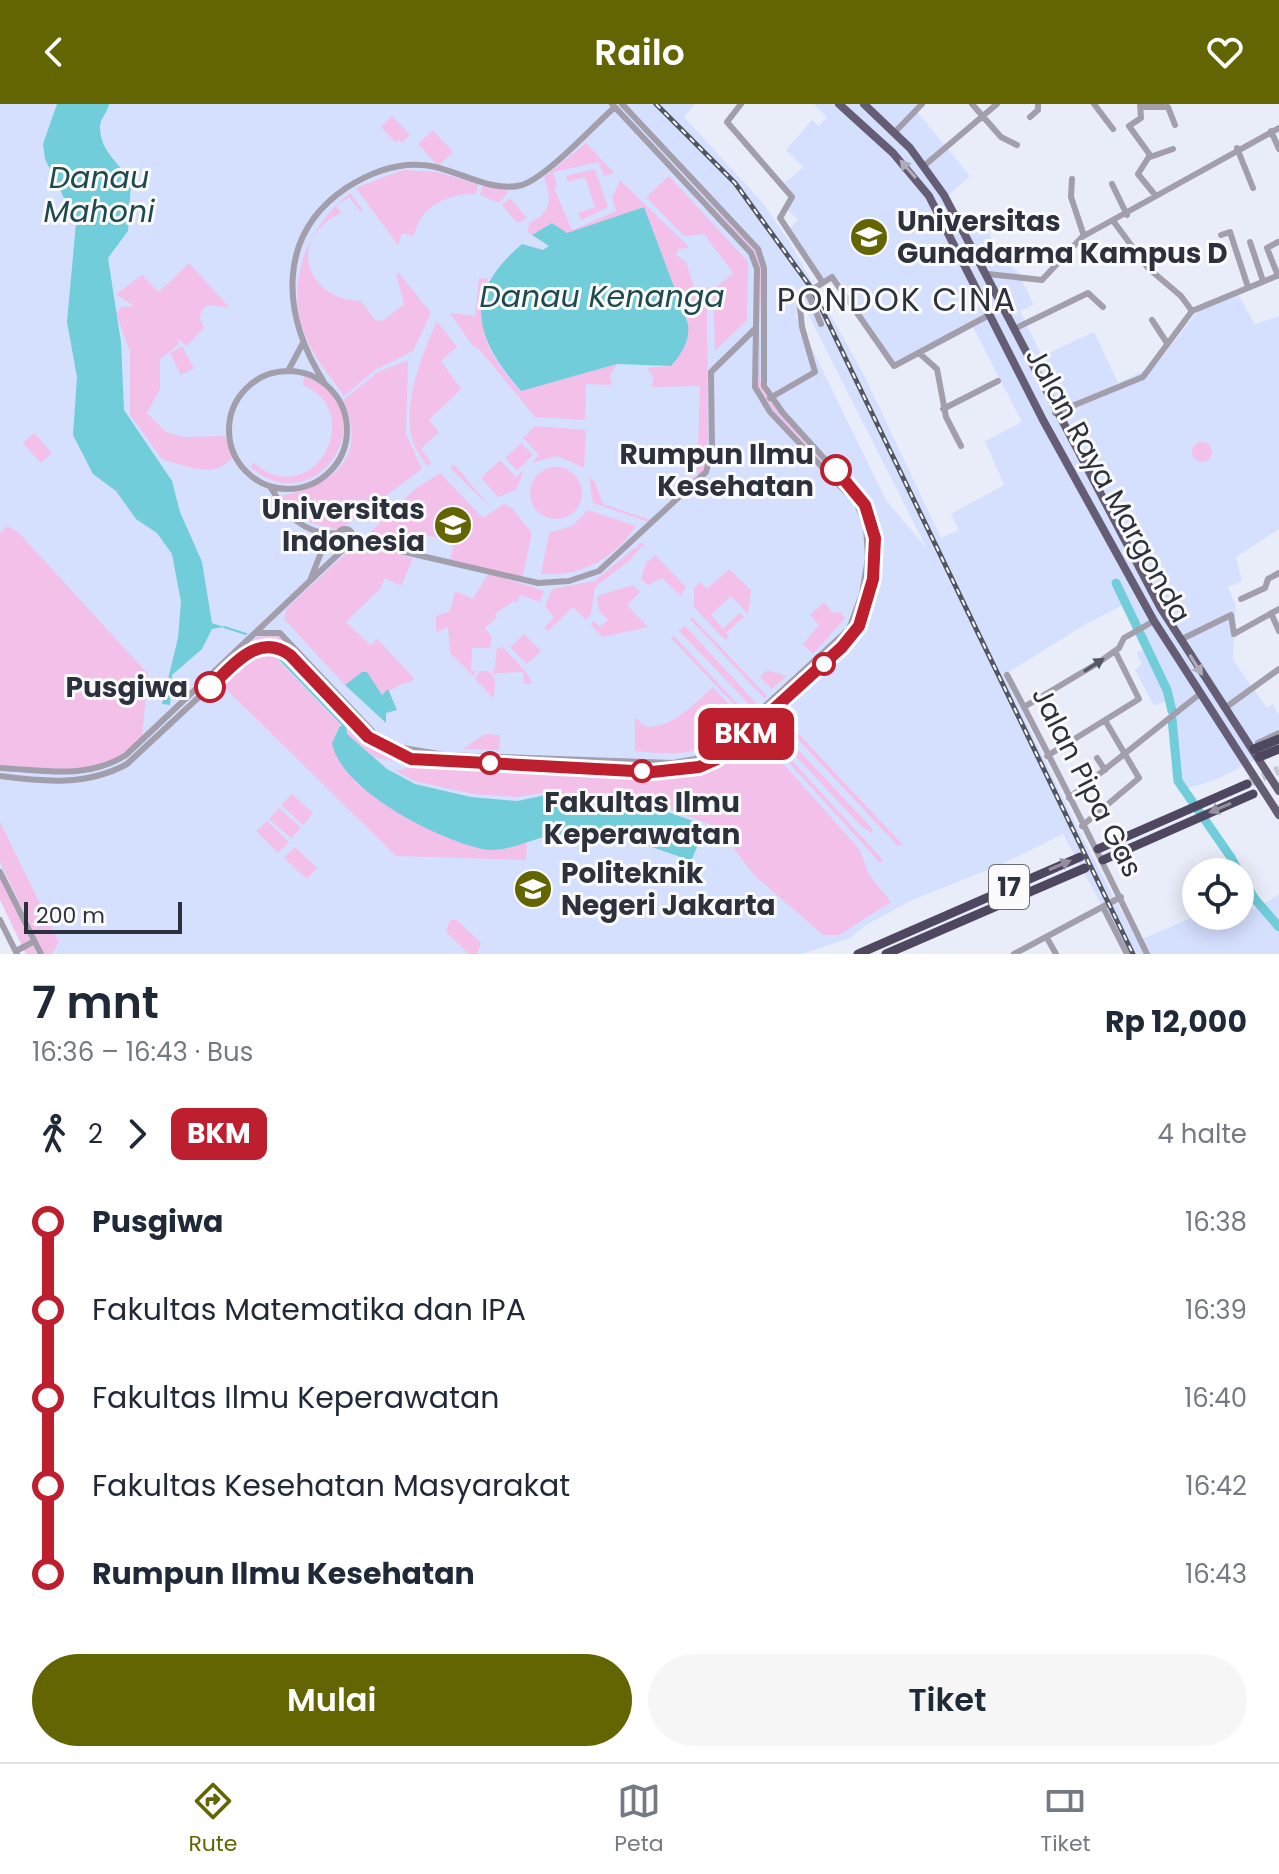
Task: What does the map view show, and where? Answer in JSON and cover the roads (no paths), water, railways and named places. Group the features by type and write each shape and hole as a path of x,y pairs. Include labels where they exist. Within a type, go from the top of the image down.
{"highway":[{"path":"1255,751 1279,736"},
{"path":"1255,751 1279,749"},
{"path":"1098,849 1247,784"},
{"path":"1103,860 1253,794"},
{"name":"17","path":"858,954 1080,857"},
{"name":"17","path":"886,954 1085,868"}],"main road":[{"name":"Jalan Raya Margonda","path":"839,104 893,153 920,183 991,314 1043,420 1154,621 1279,815"},
{"name":"Jalan Raya Margonda","path":"864,104 925,165 988,274 1055,413 1180,640 1279,791"},
{"path":"1135,583 1145,578"}],"street":[{"path":"741,104 726,121 792,197 780,218 823,283"},
{"path":"895,132 922,104"},
{"path":"972,104 1001,137 1017,145"},
{"path":"925,165 997,104"},
{"path":"1030,117 1038,110 1038,104"},
{"path":"1094,104 1113,129"},
{"path":"280,610 280,633 384,741 413,752 567,767 663,772 699,767 722,755 849,629 857,610 868,558 867,538 857,504 843,483 770,398 763,379 764,268 758,249 616,105 542,172 520,185 486,182 421,165 375,173 341,192 306,230 296,260 293,308 303,343 324,382 340,401 346,419 347,437 342,455 325,477 309,486 271,488 252,478 238,462 229,438 230,419 238,399 254,382 275,372 288,371 324,382"},
{"path":"1150,157 1129,126 1141,118 1140,105 1168,107 1175,125"},
{"path":"988,274 1042,280 1084,236 1127,215 1155,195 1237,148 1279,128"},
{"path":"1271,131 1279,149"},
{"path":"658,148 751,253 757,269 754,382 761,398 843,483"},
{"path":"1237,148 1253,188"},
{"path":"1155,195 1138,174 1150,157 1173,149"},
{"path":"1072,179 1071,197 1084,236"},
{"path":"1112,184 1127,215"},
{"path":"1114,222 1148,268 1178,293 1192,311"},
{"path":"1221,235 1230,232 1248,287"},
{"path":"1250,242 1263,281"},
{"path":"1055,413 1143,377 1192,311 1279,276 1267,249 1278,242"},
{"path":"770,398 815,372 802,327 799,298 834,277 856,315 894,366 991,314"},
{"path":"807,291 821,324"},
{"path":"1014,329 1088,293 1103,307"},
{"path":"1152,320 1167,343"},
{"path":"338,534 340,542 538,583 577,580 599,571 706,472 712,450 711,372 764,322"},
{"path":"288,371 303,343"},
{"path":"919,353 937,369 943,409 961,446"},
{"path":"943,409 998,381"},
{"path":"271,488 285,511 299,525 326,534 349,531 351,542"},
{"path":"310,581 322,550 338,534"},
{"path":"0,768 56,773 90,771 112,764 149,735 351,542"},
{"path":"1241,599 1265,588 1267,580 1279,573"},
{"path":"1180,640 1231,615 1234,634 1279,609"},
{"path":"1271,613 1279,631"},
{"path":"1024,707 1115,651 1124,638 1154,621"},
{"path":"256,633 280,633"},
{"path":"0,776 69,781 110,773 127,764 250,651 268,646 290,655 368,737 386,750 411,759 568,758 673,763 695,759 718,749 778,701"},
{"path":"1047,756 1106,722 1140,697 1115,651"},
{"path":"1225,708 1279,669"},
{"name":"Jalan Pipa Gas","path":"1007,675 1121,897 1026,952 1014,954"},
{"path":"318,684 325,678"},
{"path":"1069,798 1201,693"},
{"path":"1082,826 1139,778 1106,722"},
{"path":"567,767 568,758"},
{"path":"1097,758 1105,770"},
{"path":"0,872 41,954"},
{"path":"1121,897 1147,954"},
{"path":"1104,909 1127,954"},
{"path":"0,920 17,953 31,943"},
{"path":"1047,938 1056,954"}],"water":[{"name":"Danau Mahoni","path":"57,104 109,104 100,124 103,144 131,183 128,231 108,258 121,342 124,410 172,481 180,512 202,562 212,623 224,627 212,629 202,649 172,675 170,705 162,704 178,638 181,602 172,554 157,533 136,519 116,491 93,474 73,435 77,377 67,322 76,223 45,159 43,144"},
{"name":"Danau Kenanga","path":"644,207 688,324 686,341 679,356 671,366 617,364 521,391 493,352 485,334 481,316 490,281 522,244 543,250 549,246 532,235 552,223 567,233"},
{"path":"362,672 367,672 382,695 388,689 397,710 386,713 386,723 345,685"},
{"path":"346,725 347,734 387,769 415,784 471,797 517,801 541,796 595,799 662,810 699,823 704,831 691,861 643,844 595,835 550,835 492,850 463,844 394,810 353,778 339,761 332,743 340,726"}],"waterway":[{"path":"1116,583 1167,690 1172,711"},
{"path":"224,627 246,634"},
{"path":"272,651 343,725"},
{"path":"1172,719 1178,781 1230,856 1254,898 1279,927"}],"tunnel":[{"path":"1250,782 1279,770"}],"railway":[{"path":"656,104 735,183 812,289 1133,954"}],"place":[{"name":"Universitas Gunadarma Kampus D","path":"869,237"},
{"name":"Rumpun Ilmu Kesehatan","path":"836,470"},
{"name":"Universitas Indonesia","path":"453,525"},
{"name":"Pusgiwa","path":"210,687"},
{"name":"Fakultas Ilmu Keperawatan","path":"642,771"},
{"name":"Politeknik Negeri Jakarta","path":"533,889"}],"district":[{"name":"PONDOK CINA","path":"897,299"}]}
